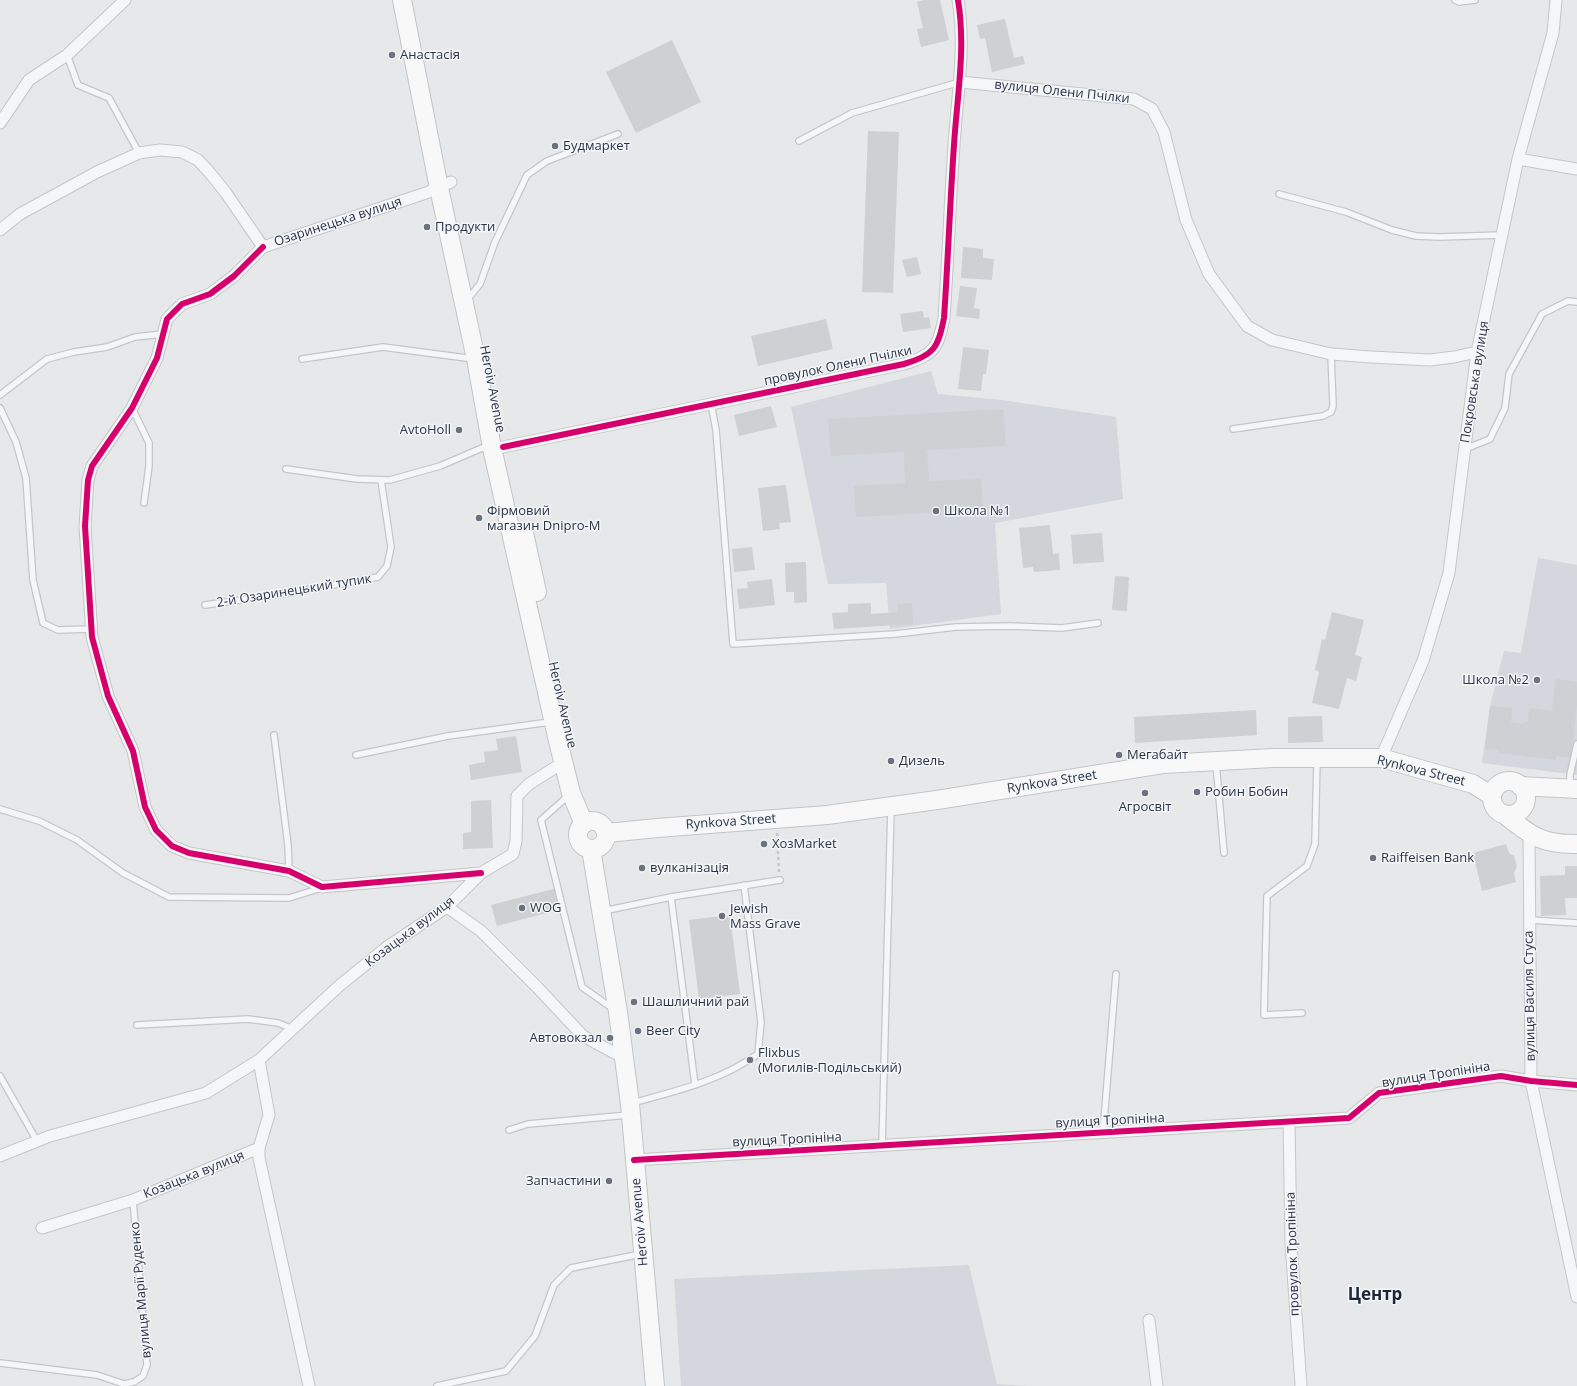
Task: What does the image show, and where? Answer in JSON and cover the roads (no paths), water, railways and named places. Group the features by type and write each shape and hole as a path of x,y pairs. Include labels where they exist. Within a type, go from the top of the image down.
{"main road":[{"name":"Heroiv Avenue","path":"402,0 445,185 469,298 553,721 571,793 596,826"},
{"name":"Heroiv Avenue","path":"414,0 445,185"},
{"name":"Heroiv Avenue","path":"469,298 476,359 498,447 530,559 574,758 596,826"},
{"name":"Rynkova Street","path":"596,826 657,828 827,815 1163,764 1272,758 1380,758 1472,784 1492,796 1492,801 1496,809 1530,835 1550,843 1577,844"},
{"path":"1492,796 1493,791 1500,783 1510,781 1520,786 1573,789"},
{"path":"1504,814 1515,814 1523,806 1525,795 1520,786"},
{"path":"596,826 606,840 602,846 595,850 591,850 583,846 578,839 579,830 596,826"},
{"name":"Heroiv Avenue","path":"591,850 618,1012 631,1109 634,1160 655,1386"}],"street":[{"path":"0,123 29,80 67,55 125,0"},
{"path":"958,0 961,20 960,82"},
{"name":"Покровська вулиця","path":"1380,758 1423,661 1449,573 1478,352 1518,159 1553,33 1556,0"},
{"name":"вулиця Олени Пчілки","path":"960,82 1134,99 1152,109 1164,132 1186,220 1209,274 1248,326 1272,340 1331,354 1370,357 1430,360 1478,352"},
{"name":"провулок Олени Пчілки","path":"498,447 904,364 920,359 932,351 939,340 944,318 954,145 960,82"},
{"name":"Озаринецька вулиця","path":"0,230 20,214 97,172 139,153 160,150 182,152 198,160 226,193 263,247 445,185"},
{"path":"1518,159 1577,169"},
{"path":"263,247 234,276 210,294 182,304 167,319 157,358 132,408 92,466 88,480 85,526 92,637 108,696 133,751 145,808 156,830 172,846 189,853 289,871 322,888 481,873"},
{"name":"Козацька вулиця","path":"0,1156 50,1136 206,1093 259,1060 339,986 387,947 446,907 481,873 513,854 516,841 517,796 529,784 564,762"},
{"name":"вулиця Василя Стуса","path":"1530,835 1531,1081 1577,1297"},
{"path":"446,907 481,932 537,987 583,1036 624,1058"},
{"name":"Козацька вулиця","path":"42,1228 133,1200 259,1148 269,1115 259,1060"},
{"name":"вулиця Тропініна","path":"634,1160 1349,1118 1379,1093 1501,1076 1531,1081 1577,1085"},
{"name":"провулок Тропініна","path":"1289,1121 1291,1243 1301,1386"},
{"path":"259,1148 259,1158 309,1386"},
{"path":"1149,1320 1157,1386"}],"lane":[{"path":"1455,0 1459,2 1475,0"},
{"path":"67,55 78,85 109,98 139,153"},
{"path":"799,141 852,113 960,82"},
{"path":"469,298 480,284 494,242 528,175 547,161 618,134"},
{"path":"1279,194 1346,212 1392,230 1416,236 1439,238 1503,235"},
{"path":"1465,450 1490,439 1505,408 1509,374 1542,314 1568,301 1577,302"},
{"path":"0,396 48,359 74,352 107,346 134,337 163,334"},
{"path":"302,359 384,347 476,359"},
{"path":"1233,429 1323,416 1330,412 1333,406 1331,354"},
{"path":"711,403 716,430 733,644 895,634 956,627 1010,626 1062,628 1098,623"},
{"path":"0,408 16,442 26,478 33,580 43,623 58,630 92,629"},
{"path":"132,408 149,443 144,503"},
{"path":"286,469 358,479 390,480 440,466 482,448 498,447"},
{"name":"2-й Озаринецький тупик","path":"205,605 297,592 378,577 387,566 390,547 381,480"},
{"name":"Heroiv Avenue","path":"356,755 448,736 553,721"},
{"path":"274,734 288,845 289,871"},
{"path":"1573,789 1570,775 1577,744"},
{"path":"1302,1014 1264,1015 1267,896 1307,866 1315,844 1317,758"},
{"path":"1216,761 1224,853"},
{"path":"571,793 541,820 582,987 618,1012"},
{"path":"882,1145 891,806"},
{"path":"0,809 39,821 77,840 123,873 169,897 289,898 322,888"},
{"path":"601,912 671,898 780,880"},
{"path":"509,1130 528,1124 631,1109 739,1068 758,1054 761,1022 744,885"},
{"path":"671,898 695,1085"},
{"path":"1530,920 1577,923"},
{"path":"1103,1133 1116,974"},
{"path":"137,1025 248,1019 278,1023 293,1028"},
{"path":"0,1076 37,1141"},
{"name":"вулиця Марії Руденко","path":"0,1362 97,1375 123,1385 134,1382 143,1376 147,1365 133,1200"},
{"path":"436,1386 506,1372 535,1336 554,1285 571,1268 643,1253"}],"place":[{"name":"Анастасія","path":"392,55"},
{"name":"Будмаркет","path":"555,146"},
{"name":"Продукти","path":"427,227"},
{"name":"AvtoHoll","path":"459,430"},
{"name":"Школа №1","path":"936,511"},
{"name":"Фірмовий магазин Dnipro-M","path":"479,518"},
{"name":"Школа №2","path":"1537,680"},
{"name":"Мегабайт","path":"1119,755"},
{"name":"Дизель","path":"891,761"},
{"name":"Робин Бобин","path":"1197,792"},
{"name":"Агросвіт","path":"1145,793"},
{"name":"ХозMarket","path":"764,844"},
{"name":"Raiffeisen Bank","path":"1373,858"},
{"name":"вулканізація","path":"642,868"},
{"name":"WOG","path":"522,908"},
{"name":"Jewish Mass Grave","path":"722,916"},
{"name":"Шашличний рай","path":"634,1002"},
{"name":"Beer City","path":"638,1031"},
{"name":"Автовокзал","path":"610,1038"},
{"name":"Flixbus (Могилів-Подільський)","path":"750,1060"},
{"name":"Запчастини","path":"609,1181"}],"district":[{"name":"Центр","path":"1375,1295"}]}
